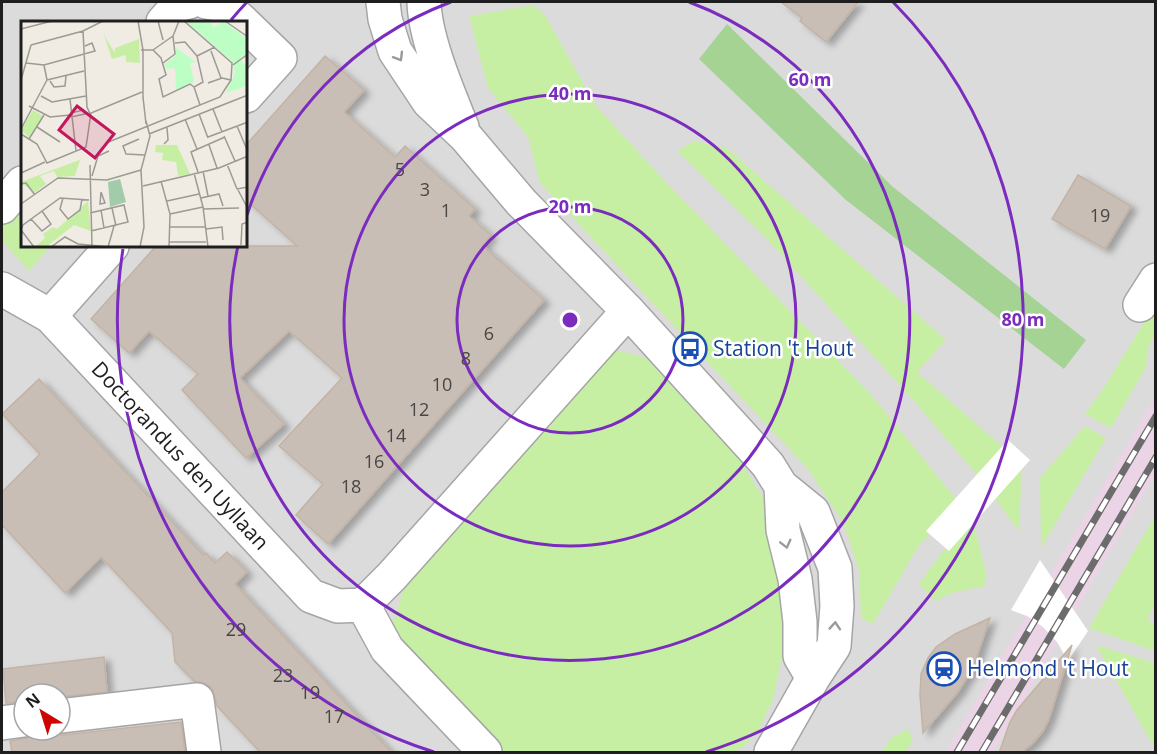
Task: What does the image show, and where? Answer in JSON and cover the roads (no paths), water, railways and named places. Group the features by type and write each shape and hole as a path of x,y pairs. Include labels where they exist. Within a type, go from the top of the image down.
{"street":[{"path":"164,21 179,4 189,2"},
{"path":"206,2 224,4 241,21"},
{"path":"383,2 385,19 395,51 429,102 466,137 521,202 628,311 768,465 781,486 783,530 795,579 800,622 800,656 813,678 771,753"},
{"path":"424,2 424,14 442,76 466,137"},
{"path":"248,28 280,58 248,94"},
{"path":"2,207 21,184"},
{"path":"50,316 110,248"},
{"name":"Doctorandus den Uyllaan","path":"2,289 50,316 311,597 338,606 363,605"},
{"path":"485,753 387,650 363,605 392,576 628,311"},
{"path":"72,715 197,700 204,753"}],"railway":[{"path":"957,752 1156,416"},
{"path":"982,752 1156,457"}],"place":[{"name":"Station 't Hout","path":"690,349"},
{"name":"Helmond 't Hout","path":"944,669"}]}
